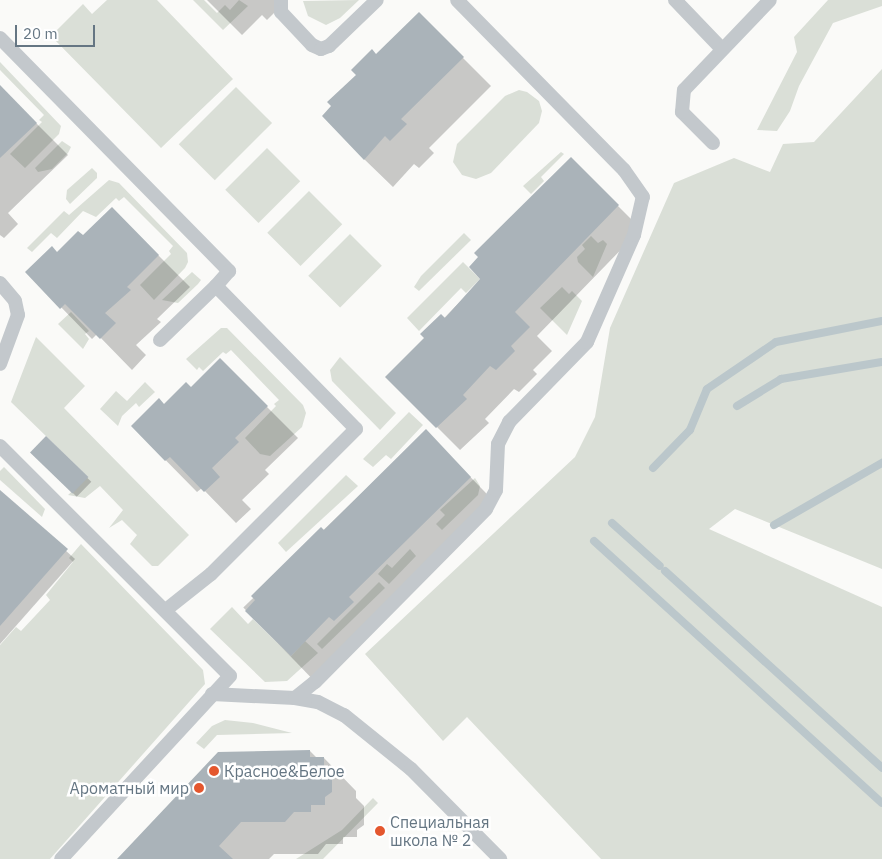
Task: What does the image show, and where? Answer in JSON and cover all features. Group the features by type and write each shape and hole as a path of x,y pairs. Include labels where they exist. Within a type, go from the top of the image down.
{"lane":[{"path":"281,0 281,12 312,45 320,49 329,46 377,0"},
{"path":"295,698 315,682 486,509 496,490 498,444 506,429 587,342 634,235 643,197 624,170 456,0"},
{"path":"675,0 722,49"},
{"path":"713,144 685,117 680,106 684,90 770,0"},
{"path":"0,38 229,271 160,340"},
{"path":"0,283 15,300 18,315 0,364"},
{"path":"167,609 211,574 356,429 216,286"},
{"path":"0,446 167,609 230,676 60,859"},
{"path":"212,694 295,698 318,702 344,715 411,769 500,859"}],"shaded area":[{"path":"107,0 157,0 233,79 161,148 51,36 83,4 92,14"},
{"path":"193,0 204,0 217,13 225,5 230,10 239,0 248,6 223,30"},
{"path":"359,0 340,18 326,25 308,16 303,1"},
{"path":"828,0 882,0 882,6 833,23 799,86 790,111 777,131 757,130 797,52 794,37"},
{"path":"0,62 61,126 59,134 25,168 10,154 42,122 39,120 44,115 0,70"},
{"path":"882,69 882,569 735,509 709,529 882,607 882,859 601,859 467,717 443,741 365,654 575,457 595,417 610,328 674,183 734,158 770,172 783,144 814,142"},
{"path":"236,87 272,123 215,180 179,144"},
{"path":"519,90 527,92 539,101 542,111 539,123 491,173 476,179 462,175 453,162 457,144 505,96"},
{"path":"62,141 71,147 68,153 52,169 38,172 35,168"},
{"path":"267,148 300,181 259,223 225,190"},
{"path":"561,152 564,154 541,177 544,181 531,194 523,186"},
{"path":"92,168 97,173 97,178 70,204 66,199 67,190"},
{"path":"109,180 119,183 187,253 188,262 185,268 154,300 140,285 171,254 169,251 173,246 124,197 119,201 116,198 96,217 83,211 57,238 51,233 32,252 27,248 64,211 69,215"},
{"path":"309,191 342,224 301,266 267,233"},
{"path":"464,233 471,240 419,291 414,287 421,276"},
{"path":"350,234 382,266 340,308 308,276"},
{"path":"591,236 598,243 603,240 607,244 593,277 578,262 577,257 585,249 582,245"},
{"path":"463,262 480,279 466,293 461,288 419,331 407,318"},
{"path":"192,272 201,280 178,303 162,300"},
{"path":"562,287 569,294 572,291 582,301 567,335 540,308"},
{"path":"71,312 89,331 85,334 89,339 83,349 58,324"},
{"path":"221,328 227,328 303,405 306,413 302,427 270,456 260,454 245,438 276,406 274,404 279,400 231,350 226,354 223,352 203,371 199,367 197,370 186,359"},
{"path":"36,337 85,386 64,408 189,535 158,566 152,566 130,544 137,535 122,520 109,528 123,510 100,486 85,498 68,495 88,477 11,402"},
{"path":"340,357 396,413 380,430 332,381 330,370"},
{"path":"145,382 155,392 139,407 136,403 122,416 118,426 100,409 116,391 127,401"},
{"path":"409,412 423,425 391,459 386,455 373,467 363,459"},
{"path":"4,467 45,509 42,517 0,480 0,471"},
{"path":"346,475 358,486 286,552 278,543"},
{"path":"475,478 480,486 478,495 442,530 436,524 445,515 440,510"},
{"path":"81,544 203,670 205,684 50,859 0,859 0,645 16,627 21,631 50,600 46,595 73,562 69,558"},
{"path":"410,549 416,556 389,584 378,574 387,564 392,568"},
{"path":"379,582 385,588 322,649 317,644"},
{"path":"232,607 248,624 253,619 291,656 305,641 318,653 287,681 265,682 210,629"},
{"path":"225,720 253,723 292,733 217,735 204,749 196,743 212,726"},
{"path":"373,798 378,803 323,859 296,859 342,830"}],"building":[{"path":"419,12 464,57 401,119 407,124 390,141 385,136 364,160 322,116 331,106 327,102 356,75 351,70 372,49 376,54"},
{"path":"0,85 37,123 0,158"},
{"path":"571,157 619,205 515,312 530,327 511,346 515,351 496,370 490,366 463,395 467,399 436,428 385,377 424,338 420,334 441,314 445,318 480,279 469,267 478,257 474,253"},
{"path":"112,207 159,255 127,287 131,290 105,313 116,323 100,339 65,304 60,309 25,272 52,246 57,252 78,231 83,235"},
{"path":"220,358 268,406 235,438 239,442 212,468 220,477 204,492 170,457 165,461 131,426 159,398 164,404 186,382 191,387"},
{"path":"426,429 471,477 349,597 354,602 334,621 329,617 291,656 245,611 255,600 251,596 321,527 324,530"},
{"path":"46,436 88,477 72,494 30,453"},
{"path":"0,490 68,549 0,626"},
{"path":"310,750 310,757 324,757 324,766 332,772 332,792 325,797 325,805 311,805 311,812 294,812 285,822 241,822 219,846 233,859 117,859 218,752"}],"waterway":[{"path":"653,468 690,430 707,389 776,342 882,321"},
{"path":"737,406 781,379 882,362"},
{"path":"774,525 882,463"},
{"path":"612,523 660,566"},
{"path":"594,541 882,803"},
{"path":"665,571 882,768"}],"place":[{"name":"Красное&Белое","path":"214,771"},
{"name":"Ароматный мир","path":"199,788"},
{"name":"Специальная школа № 2","path":"380,831"}]}
